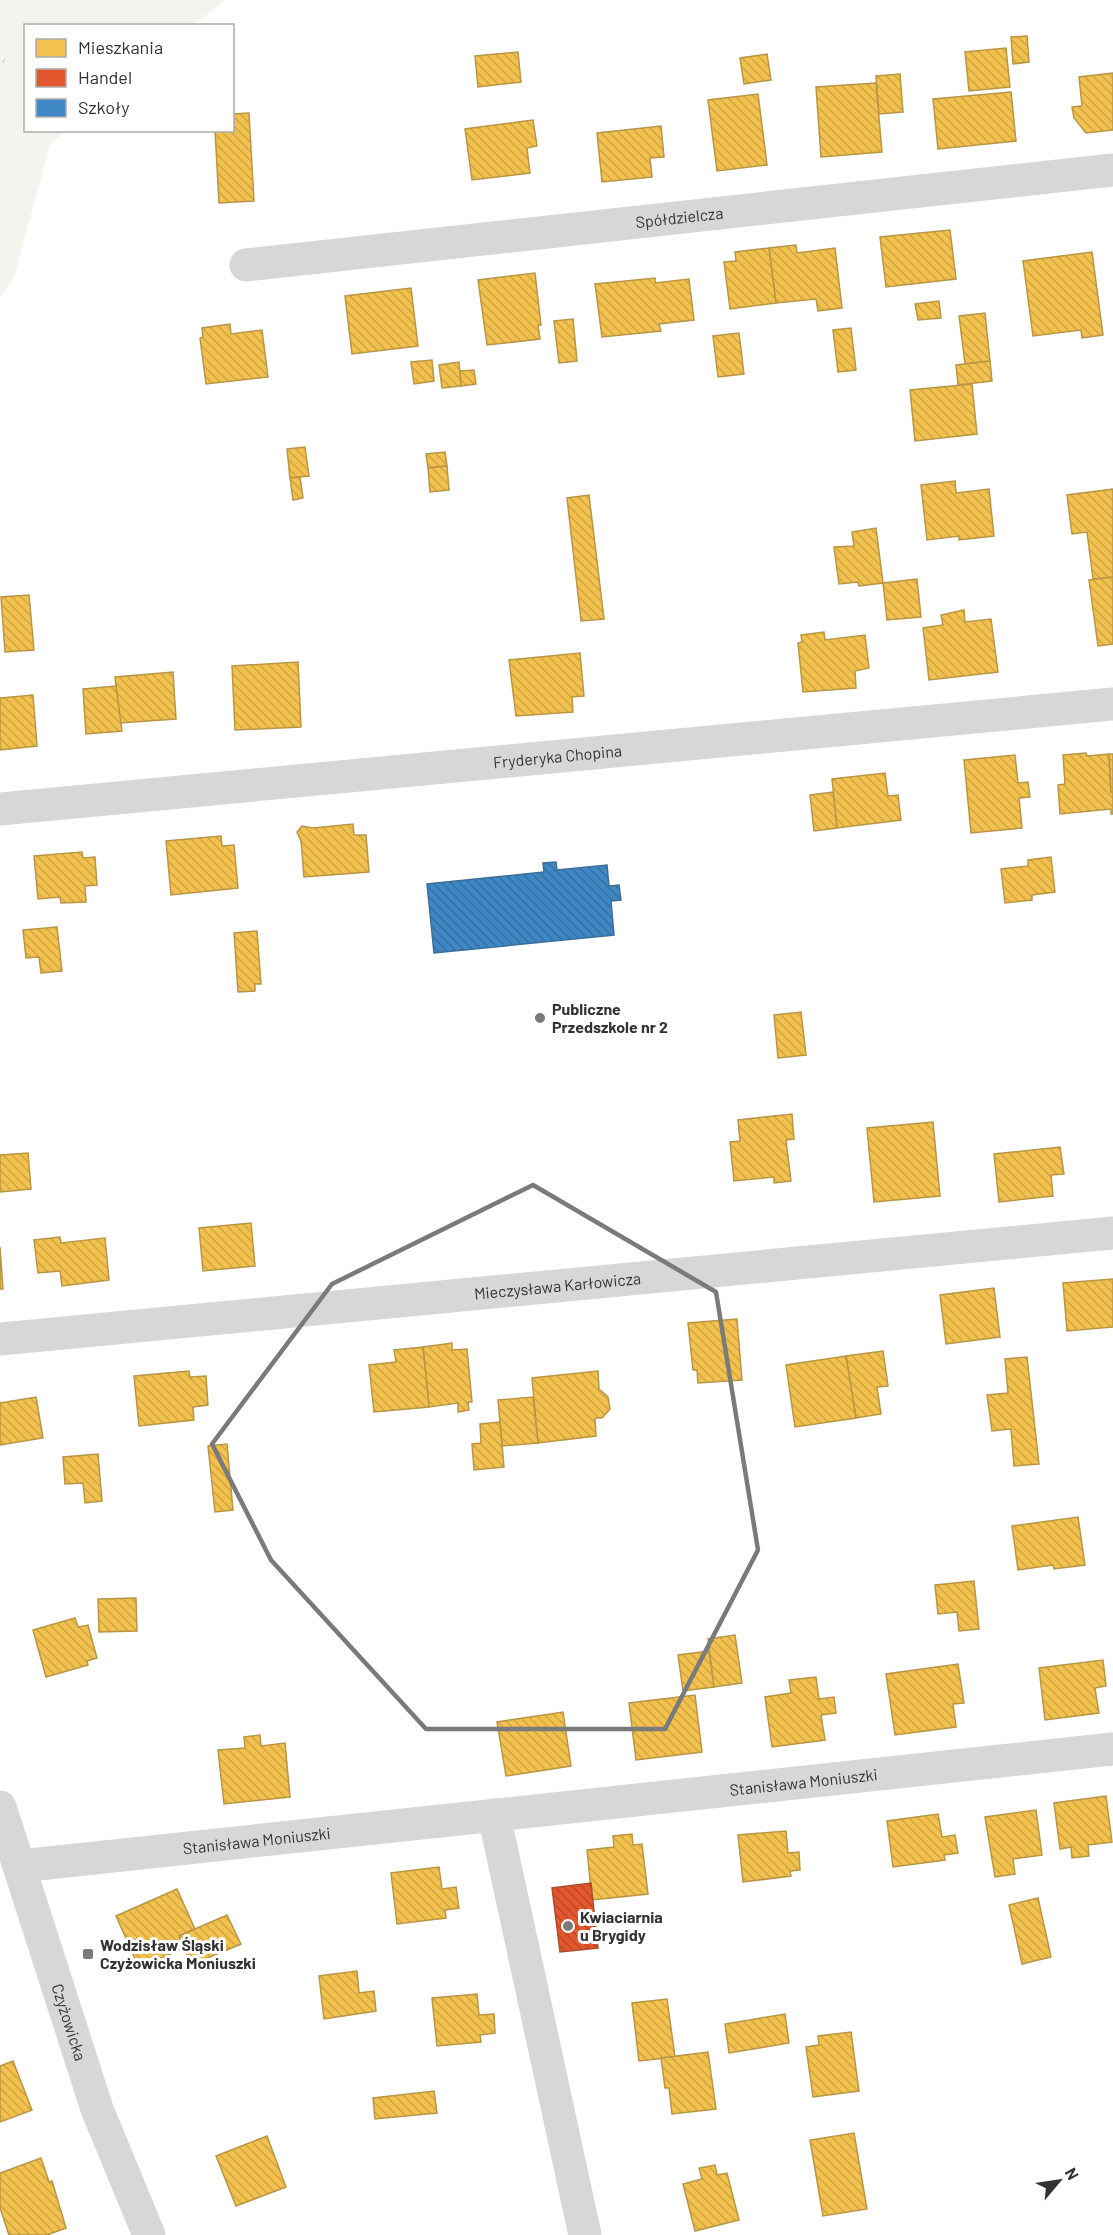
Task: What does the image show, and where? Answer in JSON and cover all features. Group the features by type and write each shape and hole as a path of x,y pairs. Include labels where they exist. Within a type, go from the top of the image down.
{"street":[{"name":"Spółdzielcza","path":"246,265 1113,170"},
{"name":"Fryderyka Chopina","path":"0,809 1113,704"},
{"name":"Mieczysława Karłowicza","path":"0,1339 1113,1233"},
{"name":"Stanisława Moniuszki","path":"20,1866 1113,1749"},
{"name":"Czyżowicka","path":"0,1807 98,2109 148,2235"},
{"path":"494,1815 585,2235"}],"highlighted area":[{"path":"533,1185 716,1292 758,1550 665,1729 426,1729 271,1560 212,1444 332,1284"}],"green space":[{"path":"0,0 225,0 195,24 24,24 24,132 65,132 50,144 14,278 0,297 0,89 7,51 0,45"},
{"path":"0,45 7,51 0,89"}],"building: Mieszkania":[{"path":"1027,36 1029,62 1013,64 1011,37"},
{"path":"1006,48 1010,87 969,91 965,52"},
{"path":"518,52 521,82 478,87 475,56"},
{"path":"767,54 771,80 744,84 740,58"},
{"path":"1113,73 1113,130 1086,133 1074,118 1072,107 1082,106 1079,77"},
{"path":"900,74 903,112 879,114 876,76"},
{"path":"876,83 882,152 821,157 816,87"},
{"path":"1011,92 1016,141 938,149 933,99"},
{"path":"758,94 767,165 717,171 708,100"},
{"path":"249,113 254,201 219,203 215,132 234,132 234,114"},
{"path":"533,120 537,146 527,148 530,173 472,180 465,129"},
{"path":"661,126 664,157 650,158 652,177 602,182 597,133"},
{"path":"950,230 956,279 886,287 880,237"},
{"path":"796,245 797,253 835,248 842,308 818,311 816,299 776,303 769,248"},
{"path":"769,248 776,303 730,309 724,262 736,261 735,252"},
{"path":"1092,252 1103,335 1082,338 1081,330 1033,336 1023,261"},
{"path":"535,273 541,325 538,325 540,339 487,345 478,280"},
{"path":"655,278 655,283 689,279 694,320 659,324 661,331 602,337 595,284"},
{"path":"411,288 418,346 352,354 345,296"},
{"path":"939,301 941,318 918,320 915,304"},
{"path":"985,313 990,361 965,364 959,316"},
{"path":"573,319 577,361 559,363 554,321"},
{"path":"230,324 231,334 262,330 268,377 206,384 200,338 203,337 202,328"},
{"path":"851,328 856,370 838,372 833,330"},
{"path":"739,333 744,374 718,377 713,336"},
{"path":"432,360 434,381 414,384 411,362"},
{"path":"990,361 992,381 958,385 956,365"},
{"path":"459,362 461,386 442,388 439,365"},
{"path":"474,370 476,384 461,386 460,371"},
{"path":"972,384 977,434 915,441 910,390"},
{"path":"305,447 309,476 290,478 287,449"},
{"path":"445,452 447,466 428,468 426,454"},
{"path":"447,466 449,490 430,492 428,468"},
{"path":"300,477 303,498 293,500 290,478"},
{"path":"955,481 956,493 989,489 994,536 959,540 959,536 927,540 921,485"},
{"path":"1113,489 1113,577 1093,579 1087,532 1072,534 1067,495"},
{"path":"589,495 604,619 581,621 567,498"},
{"path":"876,528 883,583 859,586 858,582 839,584 834,547 854,546 852,532"},
{"path":"1113,577 1113,644 1098,646 1089,580"},
{"path":"917,579 921,617 887,620 883,583"},
{"path":"29,595 34,650 5,652 1,597"},
{"path":"964,610 965,622 991,619 998,672 929,680 923,628 943,625 941,615"},
{"path":"824,632 825,640 865,635 869,668 855,671 856,688 803,692 798,643 802,642 801,635"},
{"path":"580,653 584,696 572,697 573,712 516,716 509,660"},
{"path":"298,662 301,727 235,730 232,666"},
{"path":"173,672 176,719 120,723 115,677"},
{"path":"116,686 122,731 86,734 83,689"},
{"path":"33,695 37,746 0,750 0,698"},
{"path":"1086,753 1087,756 1109,754 1113,814 1111,814 1111,809 1060,814 1058,785 1065,784 1063,755"},
{"path":"1109,754 1113,754 1113,792 1111,792"},
{"path":"1015,755 1018,783 1028,782 1030,797 1019,798 1022,828 971,833 964,760"},
{"path":"885,773 888,796 898,795 901,820 837,828 832,779"},
{"path":"833,792 837,828 814,831 810,795"},
{"path":"353,824 354,835 366,835 369,872 304,877 301,841 297,832 302,826 313,828"},
{"path":"221,836 222,846 234,845 238,888 171,895 166,841"},
{"path":"82,852 83,858 95,857 97,885 85,886 86,902 61,903 60,897 38,899 34,856"},
{"path":"1051,857 1055,892 1032,895 1032,900 1005,903 1001,869 1028,866 1028,860"},
{"path":"57,927 62,971 41,973 39,957 26,958 23,930"},
{"path":"257,931 261,984 255,984 255,991 238,992 234,933"},
{"path":"801,1012 806,1055 778,1058 774,1015"},
{"path":"792,1114 794,1139 786,1140 791,1181 774,1183 774,1177 734,1181 730,1142 740,1141 738,1120"},
{"path":"933,1122 940,1196 874,1202 867,1128"},
{"path":"1060,1147 1064,1174 1051,1175 1053,1196 999,1202 994,1154"},
{"path":"28,1153 31,1189 0,1192 0,1155"},
{"path":"251,1223 255,1266 203,1271 199,1228"},
{"path":"60,1237 61,1243 105,1238 109,1280 62,1286 60,1271 38,1273 34,1240"},
{"path":"0,1247 3,1289 0,1289"},
{"path":"1113,1279 1113,1327 1067,1331 1063,1283"},
{"path":"994,1288 1000,1337 946,1344 940,1295"},
{"path":"737,1319 742,1380 698,1383 697,1370 693,1370 688,1323"},
{"path":"452,1343 452,1350 467,1349 472,1402 468,1402 469,1410 458,1412 458,1403 429,1407 423,1347"},
{"path":"423,1347 429,1407 374,1412 369,1365 396,1362 394,1350"},
{"path":"883,1351 888,1386 877,1387 881,1414 856,1418 846,1356"},
{"path":"846,1356 856,1418 795,1427 786,1365"},
{"path":"1027,1357 1039,1464 1014,1466 1011,1429 992,1431 987,1395 1008,1393 1005,1359"},
{"path":"189,1371 190,1377 206,1376 208,1405 193,1407 194,1420 139,1426 134,1376"},
{"path":"598,1371 599,1389 608,1397 610,1409 602,1418 595,1418 596,1436 538,1443 532,1378"},
{"path":"36,1397 43,1438 0,1445 0,1403"},
{"path":"533,1397 538,1443 502,1446 498,1400"},
{"path":"500,1422 504,1467 474,1470 472,1444 481,1443 480,1424"},
{"path":"227,1444 233,1510 215,1512 208,1446"},
{"path":"98,1454 102,1501 85,1503 83,1483 65,1484 63,1457"},
{"path":"1078,1517 1085,1565 1054,1569 1053,1565 1018,1570 1012,1526"},
{"path":"974,1581 979,1629 959,1631 957,1612 938,1614 935,1585"},
{"path":"136,1598 137,1631 99,1632 98,1599"},
{"path":"75,1618 78,1627 88,1625 97,1658 87,1661 88,1665 46,1677 33,1630"},
{"path":"735,1635 742,1683 714,1687 708,1639"},
{"path":"709,1651 714,1687 683,1691 678,1655"},
{"path":"1103,1660 1106,1686 1095,1688 1099,1713 1045,1720 1039,1668"},
{"path":"958,1664 964,1703 953,1704 956,1727 895,1735 886,1674"},
{"path":"816,1677 819,1699 834,1697 836,1713 821,1715 825,1740 772,1747 765,1697 791,1693 789,1680"},
{"path":"695,1695 702,1752 636,1760 629,1703"},
{"path":"563,1712 571,1766 506,1776 497,1722"},
{"path":"260,1735 261,1746 285,1743 290,1797 224,1804 218,1750 245,1748 244,1737"},
{"path":"1106,1796 1112,1842 1088,1845 1089,1856 1072,1858 1071,1847 1060,1849 1054,1803"},
{"path":"1036,1810 1042,1855 1013,1859 1015,1874 995,1877 985,1817"},
{"path":"938,1814 942,1837 955,1835 958,1853 944,1855 945,1860 893,1867 887,1821"},
{"path":"786,1831 788,1853 799,1852 800,1870 790,1871 791,1876 743,1882 738,1835"},
{"path":"632,1834 633,1845 642,1844 648,1894 592,1900 587,1850 614,1847 613,1836"},
{"path":"439,1867 442,1889 456,1887 459,1908 445,1910 446,1918 397,1924 391,1873"},
{"path":"177,1889 195,1929 179,1936 184,1948 139,1968 116,1916"},
{"path":"1038,1898 1051,1957 1022,1964 1009,1905"},
{"path":"227,1915 241,1944 191,1965 179,1936"},
{"path":"357,1971 359,1993 374,1991 376,2011 324,2019 319,1976"},
{"path":"477,1994 479,2015 494,2014 495,2033 480,2035 481,2042 437,2046 432,1998"},
{"path":"667,1999 675,2057 639,2061 632,2003"},
{"path":"785,2014 789,2043 729,2053 725,2024"},
{"path":"851,2032 859,2091 813,2097 806,2047 819,2045 818,2036"},
{"path":"708,2052 716,2109 672,2114 669,2088 665,2088 661,2058"},
{"path":"13,2061 32,2110 0,2122 0,2066"},
{"path":"434,2091 437,2113 375,2119 373,2098"},
{"path":"854,2133 867,2209 823,2216 810,2140"},
{"path":"267,2136 286,2187 236,2206 216,2156"},
{"path":"41,2158 49,2182 52,2181 66,2228 47,2235 9,2235 0,2208 0,2173"},
{"path":"715,2165 717,2175 727,2173 739,2220 695,2231 683,2184 702,2179 699,2168"}],"building: Handel":[{"path":"591,1883 598,1948 560,1952 552,1888"}],"building: Szkoły":[{"path":"556,862 557,870 607,865 609,886 619,885 621,900 611,901 614,935 434,953 427,884 544,872 543,863"}],"place":[{"name":"Publiczne Przedszkole nr 2","path":"540,1018"},
{"name":"Kwiaciarnia u Brygidy","path":"568,1926"},
{"name":"Wodzisław Śląski Czyżowicka Moniuszki","path":"88,1954"}]}
